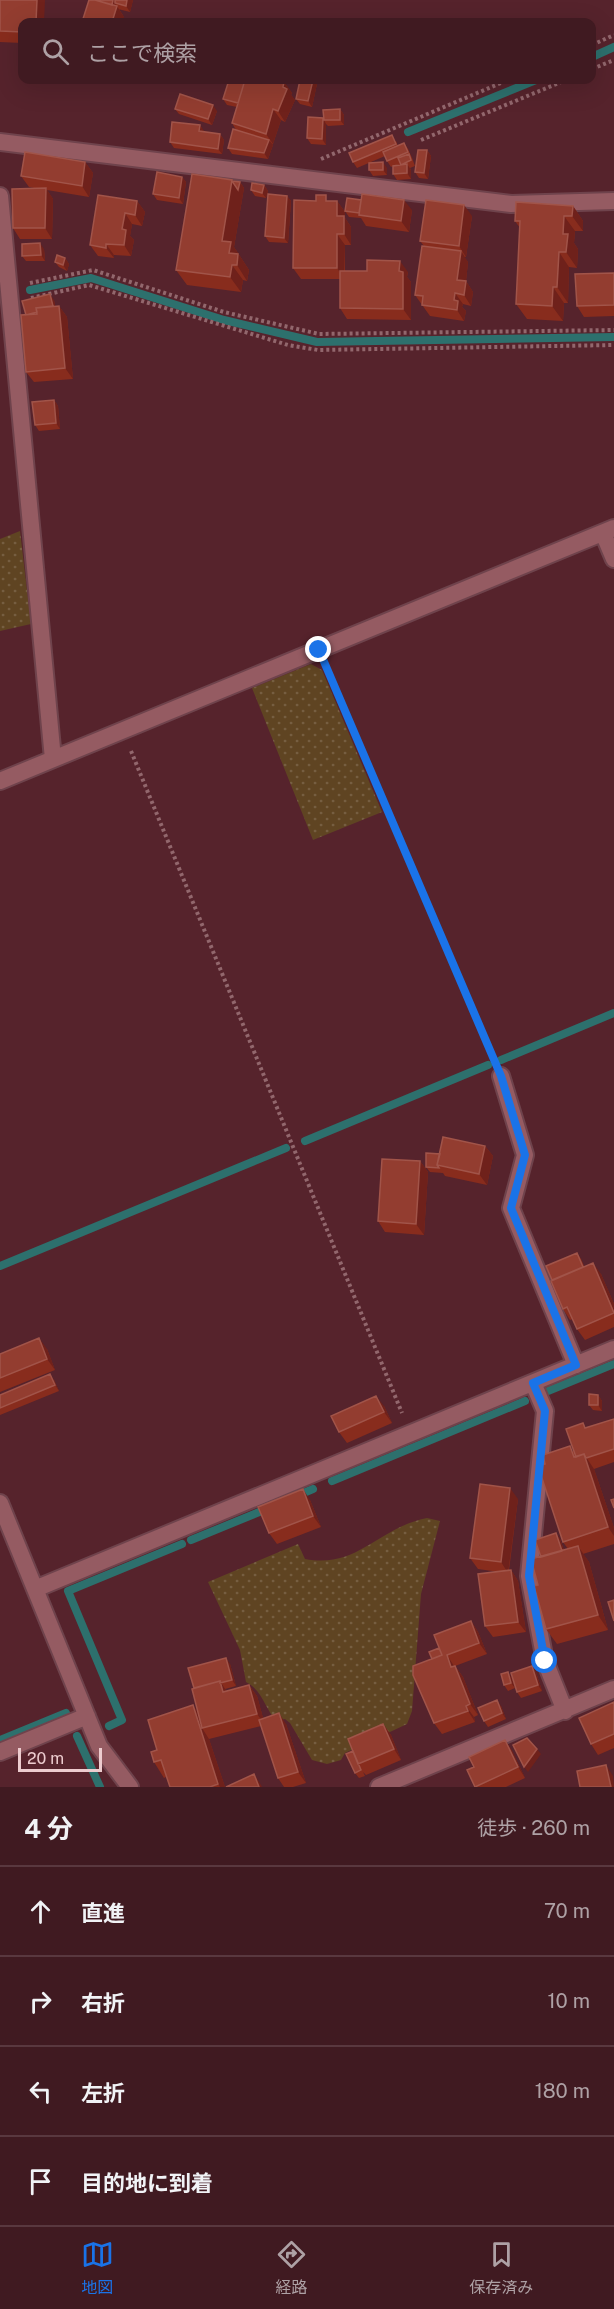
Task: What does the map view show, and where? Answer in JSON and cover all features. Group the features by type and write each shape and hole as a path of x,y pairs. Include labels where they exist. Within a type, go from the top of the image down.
{"street":[{"path":"0,142 510,204 614,201"},
{"path":"0,196 53,759"},
{"path":"0,780 609,530 614,559"},
{"path":"501,1076 525,1155 511,1208 576,1365"},
{"path":"35,1588 614,1349"},
{"path":"533,1383 545,1411 529,1576 545,1661 566,1711"},
{"path":"0,1503 99,1746 130,1787"},
{"path":"380,1787 399,1783 614,1689"},
{"path":"0,1752 87,1716"}],"path":[{"path":"596,43 614,35"},
{"path":"596,67 614,60"},
{"path":"291,178 328,154 498,84"},
{"path":"421,140 556,84"},
{"path":"9,295 93,270 224,312 319,334 614,330"},
{"path":"9,295 89,285 288,345 318,350 614,345"},
{"path":"319,650 501,1076"},
{"path":"122,730 411,1433"}],"shaded area":[{"path":"20,531 31,624 0,631 0,539"},
{"path":"311,664 322,670 382,812 313,840 252,688"},
{"path":"427,1518 440,1521 421,1594 412,1711 407,1724 345,1753 341,1760 327,1764 312,1760 290,1723 285,1719 276,1721 260,1694 246,1682 240,1650 208,1582 298,1544 305,1559 323,1561 339,1558 354,1553 394,1530"}],"building":[{"path":"0,0 37,0 36,18 18,18 18,32 0,31"},
{"path":"89,0 117,6 113,18 83,18"},
{"path":"95,0 113,0 112,5"},
{"path":"115,0 127,0 126,6 115,3"},
{"path":"228,84 244,84 238,103 223,99"},
{"path":"244,84 284,84 283,87 287,89 278,111 273,109 266,134 232,123"},
{"path":"299,84 312,84 308,101 296,99"},
{"path":"180,94 213,105 208,119 175,109"},
{"path":"340,109 340,120 324,120 323,110"},
{"path":"308,117 323,118 322,139 307,138"},
{"path":"172,122 200,125 199,131 220,134 218,149 170,142"},
{"path":"233,129 269,140 264,153 228,148"},
{"path":"392,135 396,144 353,162 349,153"},
{"path":"404,143 408,152 387,161 383,152"},
{"path":"418,150 427,150 424,173 415,172"},
{"path":"25,152 85,162 82,186 21,176"},
{"path":"409,154 411,160 401,165 398,158"},
{"path":"383,162 383,170 369,170 369,163"},
{"path":"407,164 407,173 393,174 393,166"},
{"path":"157,172 182,177 179,198 153,194"},
{"path":"192,174 232,180 222,241 231,242 229,253 238,254 237,265 232,265 230,277 176,270"},
{"path":"232,181 240,182 238,190"},
{"path":"252,183 264,185 262,193 251,190"},
{"path":"46,188 45,228 13,228 12,189"},
{"path":"268,194 287,196 284,238 265,236"},
{"path":"362,194 404,200 401,221 359,215"},
{"path":"98,195 137,201 135,215 125,213 122,229 126,230 124,245 106,244 106,248 90,245"},
{"path":"316,195 326,195 326,201 337,201 337,216 344,216 344,234 337,234 337,268 293,268 294,200 316,201"},
{"path":"347,198 361,200 359,213 345,211"},
{"path":"426,200 464,205 459,246 420,241"},
{"path":"516,202 573,206 572,216 564,216 563,234 568,234 566,252 559,252 557,287 553,287 552,306 516,304 520,221 515,221"},
{"path":"40,243 41,255 22,256 22,244"},
{"path":"422,246 461,251 457,280 466,281 464,295 455,293 454,300 458,301 457,310 422,305 423,296 415,295"},
{"path":"57,255 65,258 63,265 55,262"},
{"path":"367,260 400,261 399,271 403,272 403,309 340,308 340,271 367,271"},
{"path":"614,273 614,305 577,306 575,274"},
{"path":"50,294 53,306 36,308 37,312 26,315 22,301"},
{"path":"59,306 65,368 26,372 21,315 37,314 36,308"},
{"path":"54,400 56,423 35,425 32,402"},
{"path":"443,1137 485,1146 479,1174 437,1165"},
{"path":"426,1153 440,1154 437,1165 439,1168 426,1167"},
{"path":"382,1159 420,1161 416,1224 378,1221"},
{"path":"577,1253 583,1267 552,1280 546,1266"},
{"path":"593,1263 614,1313 577,1329 567,1307 563,1309 551,1281"},
{"path":"39,1338 47,1359 0,1378 0,1354"},
{"path":"50,1374 55,1385 0,1408 0,1395"},
{"path":"589,1394 598,1395 598,1405 589,1405"},
{"path":"376,1396 384,1412 339,1432 331,1416"},
{"path":"614,1419 614,1449 586,1458 584,1454 576,1457 566,1429 583,1423 585,1428"},
{"path":"570,1446 574,1457 584,1454 608,1527 563,1542 538,1466 545,1464 543,1455"},
{"path":"480,1484 510,1488 501,1562 470,1558"},
{"path":"303,1489 313,1516 269,1533 258,1507"},
{"path":"556,1533 562,1551 541,1557 535,1540"},
{"path":"578,1546 598,1615 546,1629 534,1586 538,1585 531,1559"},
{"path":"511,1570 518,1622 485,1626 478,1574"},
{"path":"614,1600 614,1621 608,1602"},
{"path":"471,1621 479,1643 447,1655 451,1667 455,1666 470,1704 466,1706 468,1711 434,1723 413,1675 413,1666 442,1655 434,1635"},
{"path":"439,1648 442,1655 432,1659 429,1652"},
{"path":"226,1658 232,1680 194,1688 188,1668"},
{"path":"532,1666 538,1685 517,1692 511,1673"},
{"path":"508,1672 511,1683 504,1685 501,1674"},
{"path":"220,1681 223,1692 249,1685 257,1714 202,1728 192,1689"},
{"path":"497,1700 502,1713 484,1721 478,1708"},
{"path":"614,1702 614,1734 591,1744 579,1718"},
{"path":"193,1705 218,1784 210,1787 170,1787 161,1760 154,1762 151,1752 157,1750 148,1720"},
{"path":"279,1713 298,1772 278,1778 259,1720"},
{"path":"383,1724 394,1749 358,1764 348,1739"},
{"path":"527,1738 537,1749 524,1767 513,1745"},
{"path":"505,1740 518,1767 475,1787 467,1770 474,1767 469,1757"},
{"path":"353,1751 361,1770 355,1773 346,1754"},
{"path":"606,1765 611,1787 580,1787 577,1771"},
{"path":"254,1774 259,1787 226,1787"}],"waterway":[{"path":"596,55 614,47"},
{"path":"408,132 526,84"},
{"path":"30,290 91,278 224,320 317,342 614,337"},
{"path":"501,1060 614,1013"},
{"path":"305,1141 488,1065"},
{"path":"0,1266 286,1148"},
{"path":"548,1391 614,1364"},
{"path":"332,1481 525,1401"},
{"path":"294,1497 313,1489"},
{"path":"191,1540 269,1508"},
{"path":"109,1726 122,1720 68,1591 182,1544"},
{"path":"0,1740 66,1713"},
{"path":"77,1736 100,1787"}],"route":[{"path":"319,650 501,1076 525,1155 511,1208 576,1365 533,1383 545,1411 529,1576 545,1661"}]}
